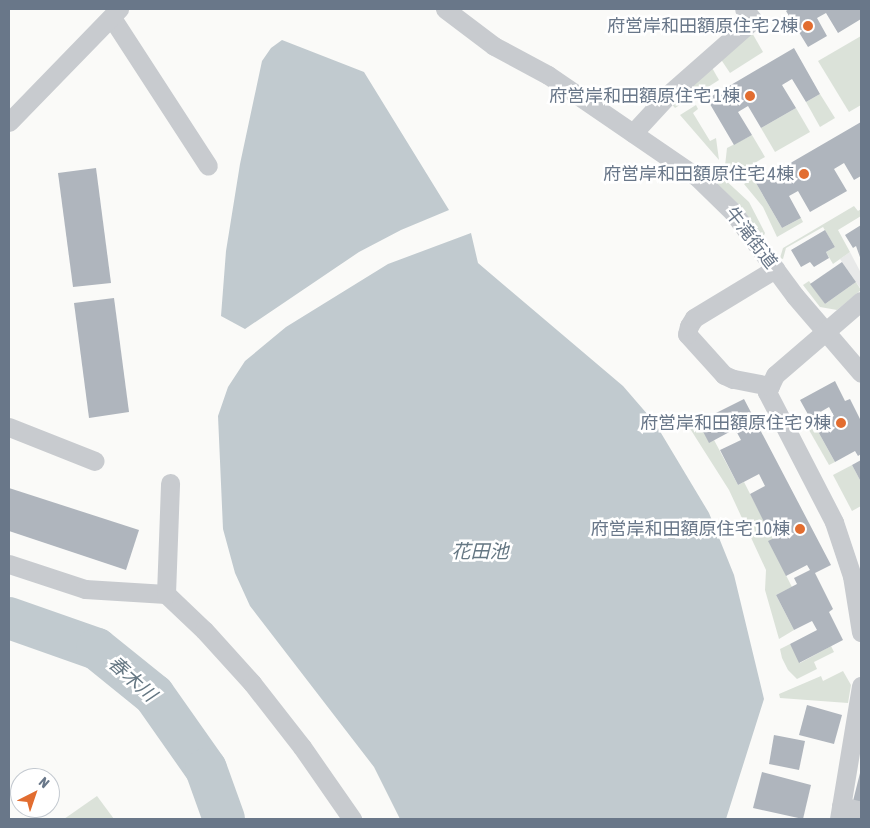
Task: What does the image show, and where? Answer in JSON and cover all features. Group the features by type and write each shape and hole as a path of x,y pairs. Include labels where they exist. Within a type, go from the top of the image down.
{"street":[{"name":"牛滝街道","path":"445,9 494,46 548,75 697,177 733,212 825,332 861,373"},
{"path":"633,133 669,94 753,20 744,9"},
{"path":"9,122 115,13 208,166"},
{"path":"770,386 733,379 724,374 687,334 694,318 775,269"},
{"path":"861,301 775,375 767,392 834,522 852,576 861,632"},
{"path":"9,427 95,461"},
{"path":"166,594 170,483"},
{"path":"9,564 85,589 166,594 204,630 252,683 302,747 352,819"},
{"path":"861,686 840,813 861,811"}],"shaded area":[{"path":"751,31 763,52 730,73 720,58"},
{"path":"861,36 861,105 849,112 818,61"},
{"path":"711,66 719,80 675,108 670,102"},
{"path":"820,94 835,118 820,127 806,102"},
{"path":"696,105 698,109 693,113 710,141 716,138 719,160 680,115"},
{"path":"796,108 810,132 775,152 761,128"},
{"path":"752,135 765,157 734,175 725,166 727,148"},
{"path":"708,164 749,202 765,233 763,238 741,207 705,172 704,167"},
{"path":"772,169 774,172 756,183 782,228 801,218 803,222 777,237 763,207 744,184"},
{"path":"854,206 858,211 861,209 861,216 838,230 850,252 833,264 826,252 835,247 823,227 786,248 783,259 780,258 783,248"},
{"path":"850,252 861,273 861,289 840,259"},
{"path":"809,281 825,304 856,282 861,290 837,310 820,307 803,285"},
{"path":"697,419 709,442 714,440 738,485 744,482 773,539 769,542 792,587 776,595 794,630 779,639 765,590 766,570 729,490 689,427"},
{"path":"815,426 835,462 829,465 809,430"},
{"path":"852,465 861,482 861,506 852,511 833,475"},
{"path":"790,644 800,663 831,646 834,652 814,662 817,669 797,679 788,670 780,649"},
{"path":"843,671 851,685 848,703 780,698 779,694 821,676 823,681"},
{"path":"97,796 114,819 64,819"}],"water":[{"path":"282,40 364,72 449,210 401,230 359,252 245,329 221,316 226,251 240,164 262,61 271,48"},
{"name":"花田池","path":"471,233 478,263 623,386 655,423 709,513 734,575 764,699 726,819 400,819 374,767 250,606 235,573 223,529 218,416 228,387 245,361 286,327 388,264"}],"building":[{"name":"府営岸和田額原住宅 2棟","path":"789,9 861,9 861,19 838,33 826,13 817,18 827,36 808,47 786,11"},
{"name":"府営岸和田額原住宅 1棟","path":"794,48 820,94 806,102 792,79 782,85 796,108 761,128 748,106 738,112 752,135 734,145 707,99"},
{"name":"府営岸和田額原住宅 4棟","path":"861,122 861,176 854,180 844,163 834,169 847,191 810,212 798,191 789,196 801,218 782,228 756,183"},
{"path":"96,168 111,283 73,287 58,173"},
{"path":"861,225 861,260 856,246 853,248 845,235"},
{"path":"825,230 835,247 826,252 829,258 814,267 810,262 801,267 791,250"},
{"path":"842,262 856,282 825,304 810,284"},
{"path":"114,298 129,412 89,418 74,303"},
{"name":"府営岸和田額原住宅 9棟","path":"835,381 845,401 850,399 861,421 861,454 858,456 855,451 835,462 815,426 834,416 829,407 810,418 800,400"},
{"name":"府営岸和田額原住宅 10棟","path":"744,399 831,565 815,573 833,609 829,612 843,640 799,663 790,644 817,630 812,621 794,630 776,595 797,584 794,578 810,570 807,565 786,576 768,541 789,531 783,520 767,528 750,494 765,486 759,474 738,485 720,450 741,440 735,429 709,443 698,422"},
{"name":"府営岸和田額原住宅 9棟","path":"861,460 861,482 852,465"},
{"path":"9,488 139,530 126,570 9,531"},
{"path":"807,705 842,715 834,744 799,735"},
{"path":"774,735 805,741 799,770 769,764"},
{"path":"861,769 861,802 853,801"},
{"path":"762,772 811,785 803,819 753,808"}],"waterway":[{"name":"春木川","path":"9,618 97,649 154,695 206,769 224,819"}],"place":[{"name":"府営岸和田額原住宅 2棟","path":"808,26"},
{"name":"府営岸和田額原住宅 1棟","path":"750,96"},
{"name":"府営岸和田額原住宅 4棟","path":"804,174"},
{"name":"府営岸和田額原住宅 9棟","path":"841,423"},
{"name":"府営岸和田額原住宅 10棟","path":"800,529"}]}
